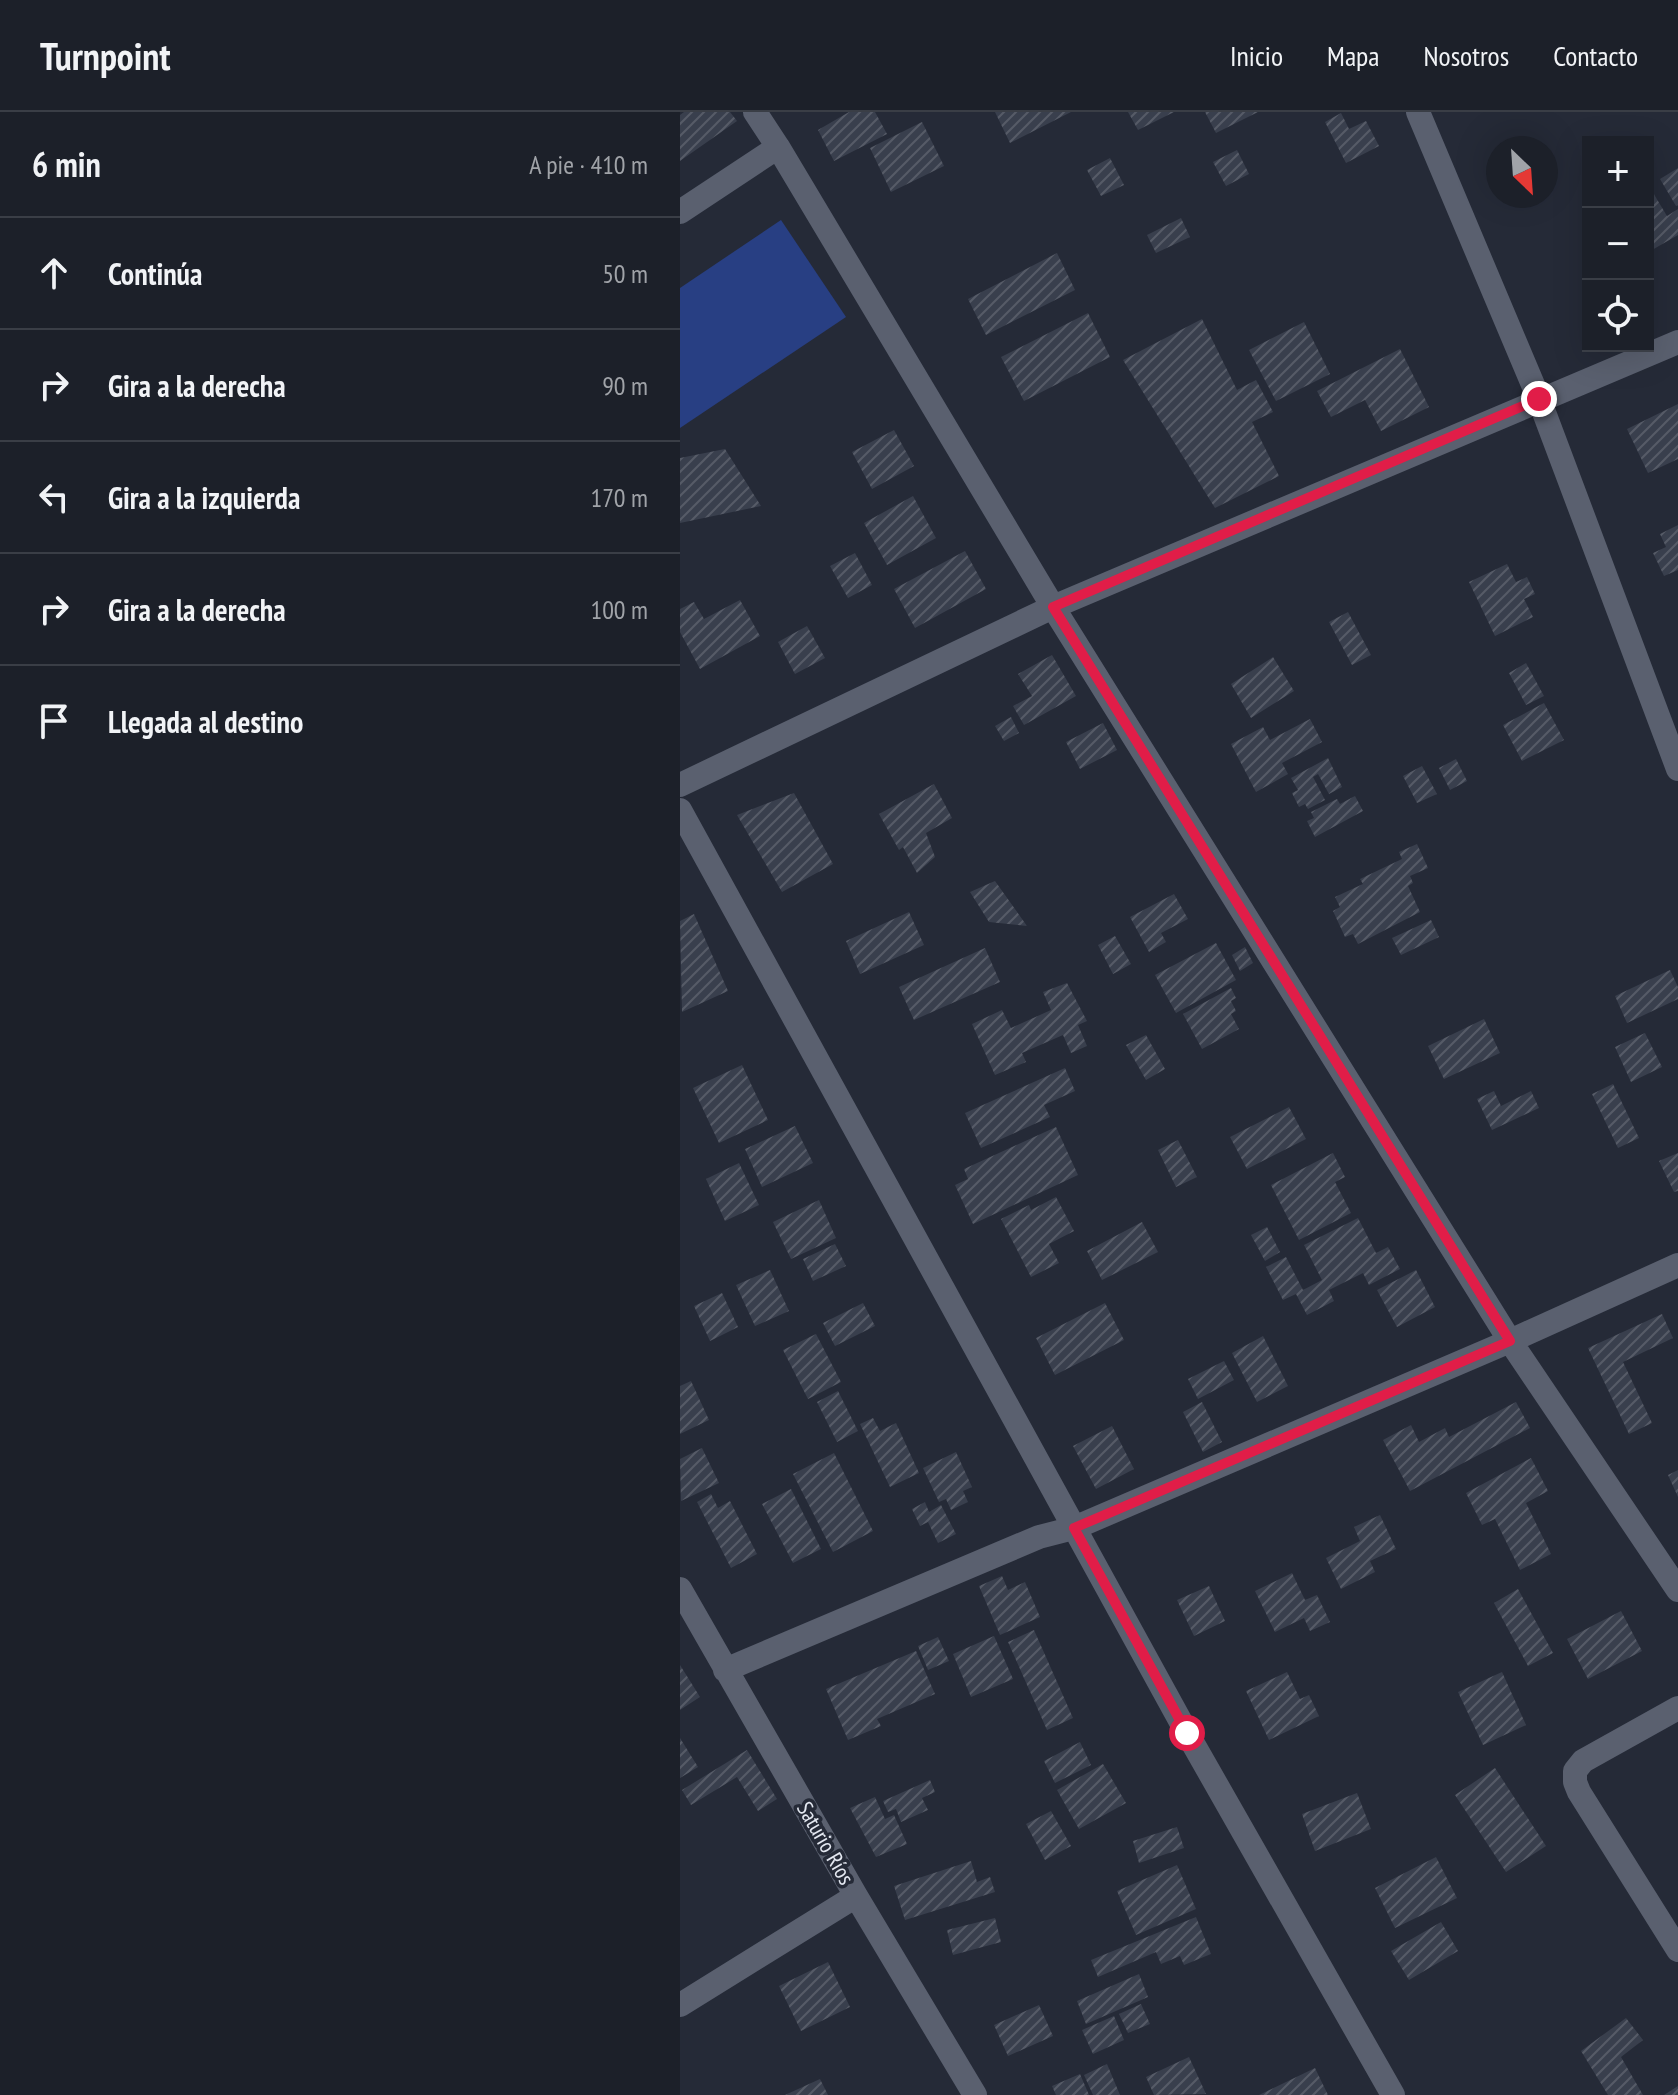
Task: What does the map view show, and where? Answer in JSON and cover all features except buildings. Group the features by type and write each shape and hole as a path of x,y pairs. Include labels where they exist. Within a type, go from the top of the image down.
{"street":[{"path":"755,112 1053,607 1510,1341 1678,1590"},
{"path":"1418,112 1539,399 1678,769"},
{"path":"680,212 778,147"},
{"path":"680,785 1053,607 1678,342"},
{"path":"680,810 1187,1733 1393,2095"},
{"path":"725,1670 1039,1537 1074,1528 1510,1341 1678,1265"},
{"name":"Saturio Ríos","path":"680,1589 856,1896 975,2095"},
{"path":"1678,1708 1583,1761 1575,1771 1575,1782 1678,1950"},
{"path":"680,2005 856,1896"}],"shaded area":[{"path":"781,220 846,317 680,428 680,288"}],"route":[{"path":"1187,1733 1074,1528 1510,1341 1053,607 1539,399"}]}
